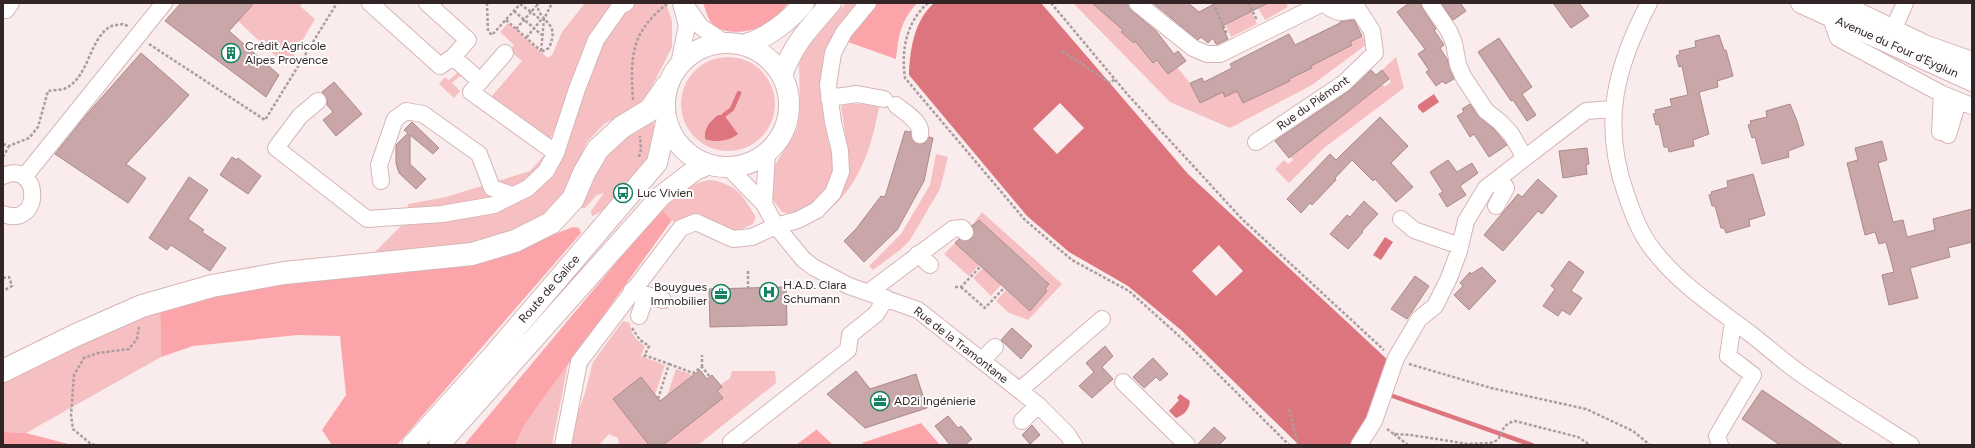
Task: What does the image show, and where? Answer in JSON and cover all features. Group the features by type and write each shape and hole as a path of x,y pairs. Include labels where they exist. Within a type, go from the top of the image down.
{"highway":[{"path":"3,371 76,335 142,306 220,285 284,274 472,254 515,241 551,223 573,199 584,173 598,149 622,127 650,110 666,87"}],"main road":[{"path":"734,44 757,50 771,61 782,75 788,93 789,112 784,130 775,146 751,163 729,168 707,165 685,153 675,142 666,123 664,106 666,87 679,64 692,53 702,48 757,41 791,18 804,3"},
{"path":"782,75 790,53 804,33 831,3"},
{"name":"Avenue du Four d’Eyglun","path":"1800,3 1835,10 1893,30 1924,45 1972,62"},
{"name":"Avenue du Four d’Eyglun","path":"1835,10 1972,80"},
{"name":"Route de Galice","path":"412,445 486,363 656,163 666,123"},
{"name":"Route de Galice","path":"439,445 661,196 695,170 707,165"}],"street":[{"path":"3,10 6,10 11,3"},
{"path":"24,177 164,3"},
{"path":"370,3 440,66 453,57 468,40 427,3"},
{"path":"318,101 300,116 276,148 367,219 442,214 494,205 528,188 546,171 556,153 577,89 596,40 620,6 626,3"},
{"path":"679,64 687,26 681,3"},
{"path":"684,3 701,27 734,44"},
{"path":"563,445 579,362 639,293 681,228 696,222 733,239 752,237 776,226 798,220 817,210 833,192 841,172 840,151 829,98 828,85 833,53 844,32 868,3"},
{"path":"1137,3 1193,48 1207,54 1220,54 1317,6 1320,3"},
{"name":"Rue du Piémont","path":"1256,142 1344,83 1375,53 1372,31 1358,9 1343,13 1333,12 1324,3"},
{"path":"1430,3 1449,32 1454,43 1458,65 1464,78 1486,111 1500,122 1511,134 1526,158"},
{"path":"1649,3 1631,39 1616,88 1613,128 1617,165 1631,208 1642,234 1664,263 1714,308 1804,376 1911,445"},
{"path":"1893,30 1905,3"},
{"path":"1835,10 1838,38 1942,94 1965,103 1944,133 1942,94"},
{"path":"505,53 471,92 556,153"},
{"path":"453,57 480,81"},
{"path":"829,98 857,94 890,102 917,123 921,128 920,134"},
{"path":"1359,445 1374,420 1395,361 1419,319 1435,306 1449,278 1460,246 1466,221 1486,188 1586,111 1614,109"},
{"path":"381,181 379,165 395,119 406,111 423,114 479,154 492,188 512,195"},
{"path":"764,204 767,153"},
{"name":"Rue de la Tramontane","path":"729,168 764,204 776,226 803,259 828,276 918,310 982,360 1012,389 1038,405 1067,434 1074,445"},
{"path":"3,176 13,174 24,177 33,189 32,203 28,209 22,214 15,216 3,214"},
{"path":"1496,206 1506,188 1500,178"},
{"path":"1401,218 1414,230 1460,246"},
{"path":"870,292 918,254 953,229 962,228 965,232"},
{"path":"918,254 930,265"},
{"path":"639,293 663,300"},
{"path":"639,293 639,316"},
{"path":"730,444 848,350 850,335 876,314 886,298"},
{"path":"1012,389 1102,319"},
{"path":"1720,445 1717,436 1753,375 1728,356 1733,322"},
{"path":"982,360 995,347"},
{"path":"1123,382 1186,445"},
{"path":"1022,421 1038,405"}],"path":[{"path":"3,157 9,146 29,138 38,127 48,91 64,89 76,80 100,36 109,27 123,24 265,120 337,3"},
{"path":"487,3 488,31 492,35 520,4 542,20 551,24 554,37 549,48 541,52"},
{"path":"526,38 542,20 552,3"},
{"path":"928,3 923,7 912,24 906,39 903,60 905,78 1025,220 1072,260 1129,291 1188,344 1289,445"},
{"path":"1051,3 1115,79 1242,219 1395,361 1483,386 1586,409 1633,431 1650,445"},
{"path":"1213,3 1234,47"},
{"path":"1248,3 1263,32"},
{"path":"516,29 537,4"},
{"path":"537,4 542,20 541,52"},
{"path":"514,11 542,35"},
{"path":"506,20 541,52"},
{"path":"1062,51 1110,83 1115,79"},
{"path":"3,144 9,146"},
{"path":"961,288 981,266"},
{"path":"748,271 748,288"},
{"path":"3,278 9,277 12,286 3,291"},
{"path":"955,287 961,288 985,308 1004,288"},
{"path":"95,445 91,444 73,429 71,415 74,375 84,358 98,352 129,349 137,339 142,306"},
{"path":"702,354 702,367 710,377"},
{"path":"644,355 693,373 702,367"},
{"path":"658,399 669,364"},
{"path":"1289,409 1298,445"},
{"path":"1374,420 1408,445"},
{"path":"1498,445 1498,439 1503,428 1508,423 1515,421 1578,437 1590,445"},
{"path":"1394,434 1411,435 1468,444 1490,443 1498,439"}],"shaded area":[{"path":"254,3 303,3 300,6 315,19 287,67 238,21"},
{"path":"585,3 615,3 573,86 550,140 491,97 522,61 509,50 514,45 500,32 508,23 548,58 552,55 562,32"},
{"path":"637,3 666,3 672,21 672,47 648,94 633,109 604,124 587,142 564,196 544,216 514,233 469,247 370,257 405,222 408,204 446,197 530,171 574,122 590,73 607,33 624,12"},
{"path":"703,3 788,3 776,17 767,24 750,30 732,32 716,27 710,21"},
{"path":"846,3 859,3 832,41 833,172 823,193 815,202 794,215 782,212 773,200 772,180 775,165 797,129 800,110 799,64 805,49"},
{"path":"877,3 917,3 907,16 901,29 896,59 848,42 861,20"},
{"path":"934,3 1041,3 1188,174 1389,361 1369,422 1350,445 1299,445 1181,330 1128,286 1069,252 1027,216 909,75 914,36 922,18"},
{"path":"1073,3 1092,3 1123,29 1121,32 1134,43 1136,41 1153,63 1157,60 1168,74 1177,67 1190,83 1200,103 1223,91 1226,97 1237,91 1243,103 1290,81 1289,79 1312,68 1309,60 1317,63 1351,45 1350,42 1362,36 1367,44 1312,85 1230,128 1170,102"},
{"path":"1268,3 1286,3 1288,7 1265,20 1258,8"},
{"path":"1251,11 1257,24 1231,37 1225,24"},
{"path":"728,57 746,61 761,71 771,86 775,104 771,122 761,137 746,147 728,151 710,147 695,137 685,122 681,104 685,86 695,71 710,61"},
{"path":"1396,57 1404,88 1324,148 1289,183 1275,169 1284,160 1288,164 1293,160 1291,157 1346,111 1349,102 1353,108 1382,84 1385,87 1391,82 1382,70"},
{"path":"455,66 466,76 463,78 460,76 452,83 460,91 454,98 439,84 445,77 449,80 457,73 452,68"},
{"path":"1434,94 1439,102 1423,113 1418,108 1418,105"},
{"path":"850,104 865,104 879,107 876,124 866,156 852,184 831,209 817,219 846,176 849,159 841,106"},
{"path":"718,115 724,115 738,134 722,141 705,139 705,131"},
{"path":"653,120 655,127 654,139 642,166 616,198 599,213 592,216 591,211 604,193 597,195 585,208 581,208 611,144"},
{"path":"936,154 948,157 940,189 910,240 900,250 873,270 869,266 901,234 930,185"},
{"path":"710,180 727,184 738,192 747,202 756,217 753,224 735,232 706,218 692,217 675,223 661,209 682,190 694,184"},
{"path":"661,209 672,220 525,424 515,445 464,445"},
{"path":"982,212 1062,284 1028,320 1009,313 996,301 1006,290 1030,311 1047,291 1045,289 1049,283 979,220 974,225 973,224"},
{"path":"573,227 579,228 581,233 397,445 332,445 322,430 346,395 340,336 298,335 193,346 161,357 160,307 216,292 514,250"},
{"path":"1385,237 1393,242 1381,260 1373,255"},
{"path":"955,243 979,265 969,276 944,254"},
{"path":"983,268 1001,285 991,296 973,278"},
{"path":"160,307 161,357 26,433 3,432 3,377"},
{"path":"623,321 630,323 634,337 645,346 641,356 665,365 655,395 641,377 613,399 649,445 619,445 618,438 609,434 599,445 571,445 574,424 585,393 593,362"},
{"path":"568,364 552,445 515,445 525,424"},
{"path":"676,369 693,375 667,396"},
{"path":"732,371 775,371 776,383 698,445 663,445 722,398 717,391 722,387 720,385 730,378"},
{"path":"1180,394 1190,401 1189,407 1186,412 1176,418 1169,411 1179,400 1177,398"},
{"path":"921,423 940,445 864,445 862,443"},
{"path":"816,430 833,445 796,445"},
{"path":"3,432 26,433 72,445 3,445"}],"pier":[{"path":"1060,103 1084,128 1057,154 1033,129"},
{"path":"1219,245 1243,271 1216,296 1192,271"}],"building":[{"name":"Crédit Agricole Alpes Provence","path":"181,3 254,3 229,31 279,75 266,97 165,21"},
{"path":"1092,3 1128,3 1131,10 1156,31 1174,54 1178,51 1186,61 1168,74 1157,60 1153,63 1135,41 1134,43 1121,32 1123,30"},
{"path":"1153,3 1188,3 1199,12 1216,3 1268,3 1222,26 1228,39 1216,44 1213,38 1208,43 1201,37 1198,40"},
{"path":"1409,3 1421,3 1422,8 1436,29 1434,30 1444,45 1440,48 1447,59 1454,79 1445,84 1443,81 1436,86 1426,72 1429,70 1418,54 1425,49 1397,12"},
{"path":"1441,3 1460,3 1466,11 1453,20"},
{"path":"1553,3 1579,3 1589,16 1571,28"},
{"path":"1354,20 1362,36 1350,42 1352,45 1311,66 1312,68 1289,79 1290,81 1243,103 1237,91 1225,97 1223,92 1200,103 1190,83 1202,78 1204,82 1232,68 1230,64 1289,34 1295,45 1340,22"},
{"path":"1719,35 1724,50 1726,50 1733,76 1717,81 1718,87 1699,92 1709,134 1693,140 1694,146 1669,152 1668,147 1664,147 1659,124 1656,125 1653,114 1656,113 1655,110 1672,106 1670,99 1688,95 1682,66 1679,67 1676,56 1680,54 1679,51 1696,47 1695,41"},
{"path":"1499,38 1532,87 1522,94 1536,115 1527,121 1513,100 1511,101 1478,52"},
{"path":"141,53 189,95 126,164 146,178 128,203 55,154 88,113"},
{"path":"1371,70 1376,75 1382,70 1389,79 1289,158 1275,141 1349,91"},
{"path":"334,82 362,114 336,136 323,120 333,112 327,105 327,99 322,92"},
{"path":"1470,104 1478,116 1494,129 1507,145 1489,157 1474,134 1470,137 1457,116 1464,112 1462,109"},
{"path":"1790,104 1804,145 1788,151 1789,157 1762,164 1755,137 1752,138 1748,125 1751,124 1750,121 1767,117 1766,111"},
{"path":"1380,117 1408,146 1391,163 1413,187 1396,202 1375,179 1373,181 1352,160 1335,178 1336,180 1312,205 1310,203 1301,213 1287,199 1330,154 1336,160"},
{"path":"412,122 439,148 433,154 410,135 410,164 426,179 416,189 399,173 396,163 396,145 408,133 404,130"},
{"path":"905,131 911,132 912,140 919,144 925,143 929,137 933,138 924,181 897,230 864,262 844,241 856,229 881,196 885,197"},
{"path":"1882,141 1887,160 1878,163 1893,222 1903,220 1907,237 1935,230 1933,219 1972,209 1972,242 1948,248 1950,257 1910,268 1918,298 1889,305 1882,275 1894,272 1886,242 1879,244 1875,232 1865,235 1847,163 1858,160 1855,148"},
{"path":"1587,148 1589,164 1586,165 1587,174 1563,178 1559,151"},
{"path":"232,157 237,160 238,158 261,176 248,194 220,175"},
{"path":"1448,160 1457,172 1472,163 1478,173 1460,186 1466,195 1447,207 1439,194 1443,192 1430,172"},
{"path":"1753,174 1765,215 1749,220 1750,226 1726,233 1724,228 1721,228 1715,206 1712,206 1709,195 1712,194 1711,192 1728,187 1727,181"},
{"path":"189,177 208,190 188,219 204,230 202,232 226,248 210,271 171,245 167,250 149,238"},
{"path":"1538,179 1557,196 1542,214 1538,211 1503,251 1484,235 1518,194 1522,197"},
{"path":"1364,201 1378,214 1348,249 1330,234 1347,215 1350,217"},
{"path":"979,220 1049,284 1045,289 1047,291 1030,311 955,243 959,239 966,241 971,239 974,231 972,225"},
{"path":"1569,261 1584,272 1571,291 1582,298 1570,315 1562,310 1558,316 1543,306 1555,289 1551,286"},
{"path":"1482,267 1496,281 1469,310 1454,295 1463,286 1460,283 1470,272 1471,274"},
{"path":"1415,276 1429,286 1407,319 1391,309"},
{"path":"786,287 787,325 710,327 709,289"},
{"path":"1012,328 1032,346 1021,359 1001,340"},
{"path":"1105,346 1113,356 1102,367 1113,379 1092,398 1079,386 1094,372 1086,363"},
{"path":"1153,358 1168,374 1160,381 1156,377 1144,388 1133,377"},
{"path":"700,370 707,379 712,375 722,387 717,391 723,398 663,445 649,445 613,399 641,377 660,401"},
{"name":"AD2i Ingénierie","path":"856,371 870,389 916,374 927,408 865,428 827,394"},
{"path":"1762,390 1843,445 1780,445 1742,419"},
{"path":"948,416 958,428 961,426 972,439 965,445 950,445 935,426"},
{"path":"1032,425 1040,435 1030,444 1022,435"},
{"path":"1214,427 1226,438 1219,445 1197,445"}],"waterway":[{"path":"724,115 732,109 739,93"},
{"path":"1387,394 1532,445"}],"place":[{"name":"Crédit Agricole Alpes Provence","path":"231,53"},
{"name":"Luc Vivien","path":"623,193"},
{"name":"H.A.D. Clara Schumann","path":"769,292"},
{"name":"Bouygues Immobilier","path":"721,294"},
{"name":"AD2i Ingénierie","path":"880,401"}]}
